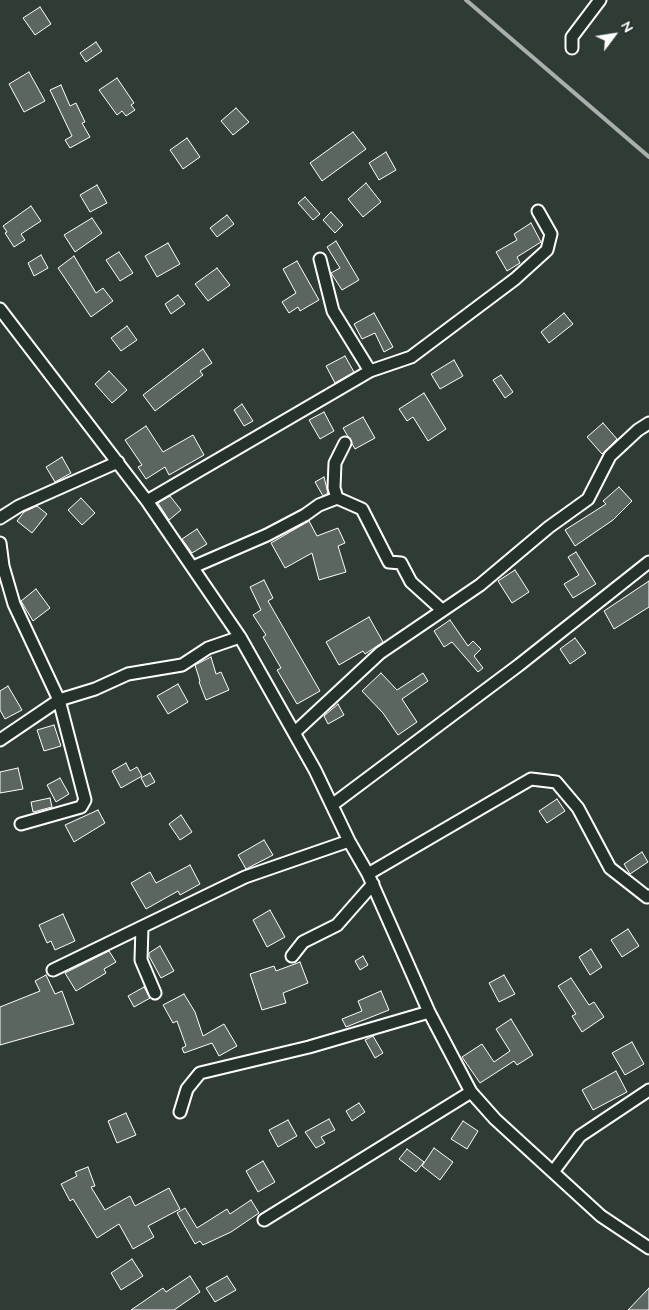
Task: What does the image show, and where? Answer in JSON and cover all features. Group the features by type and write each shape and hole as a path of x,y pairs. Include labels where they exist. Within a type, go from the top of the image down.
{"street":[{"path":"572,48 572,37 600,0"},
{"path":"147,500 370,371 411,357 514,280 548,250 551,234 538,211"},
{"path":"320,259 333,311 370,371"},
{"path":"0,309 147,500 240,637 294,733 349,841 371,879 429,1012 471,1092 495,1119 601,1216 649,1248"},
{"path":"294,733 380,653 480,585 549,527 588,499 610,456 638,430 649,423"},
{"path":"337,498 334,488 335,463 345,443"},
{"path":"0,518 19,506 118,462"},
{"path":"193,568 267,534 305,515 319,505 337,498 362,509 389,562 401,563 411,582 442,610"},
{"path":"0,543 3,566 14,604 59,700 85,800 81,807 20,824"},
{"path":"332,805 519,665 649,562"},
{"path":"0,740 59,700 95,690 128,674 182,665 208,648 240,637"},
{"path":"292,956 303,942 337,925 371,879 531,779 556,782 578,808 610,868 647,897 649,896"},
{"path":"53,970 245,877 349,841"},
{"path":"142,927 141,960 155,993"},
{"path":"180,1112 187,1089 200,1073 309,1046 429,1012"},
{"path":"552,1172 580,1136 649,1090"},
{"path":"264,1220 471,1092"}],"building":[{"path":"40,7 51,24 35,35 23,18"},
{"path":"96,42 102,51 86,62 80,53"},
{"path":"29,72 45,101 24,112 9,84"},
{"path":"117,78 134,103 131,105 135,110 126,116 122,111 117,115 99,90"},
{"path":"61,85 70,106 76,103 85,122 82,123 90,137 70,148 65,140 72,136 50,90"},
{"path":"236,108 249,122 233,135 221,121"},
{"path":"353,132 366,149 322,181 310,163"},
{"path":"187,138 200,157 183,169 170,150"},
{"path":"386,152 396,170 379,180 369,163"},
{"path":"366,183 381,202 363,217 348,199"},
{"path":"97,185 107,203 90,212 80,195"},
{"path":"305,197 320,214 313,220 298,203"},
{"path":"31,206 41,221 21,234 25,240 14,247 3,226"},
{"path":"331,212 343,225 335,233 323,220"},
{"path":"227,215 234,224 217,237 210,228"},
{"path":"92,218 102,233 75,252 64,235"},
{"path":"531,223 541,242 517,257 520,263 507,271 496,252 517,240 514,234"},
{"path":"336,241 359,280 342,290 331,273 340,268 327,247"},
{"path":"168,243 180,264 157,277 145,256"},
{"path":"119,252 133,273 120,281 106,260"},
{"path":"41,255 48,268 34,276 28,263"},
{"path":"74,256 96,293 103,288 113,301 91,317 58,268"},
{"path":"297,261 319,300 300,311 298,307 289,313 282,302 296,293 283,269"},
{"path":"217,268 230,285 208,301 195,284"},
{"path":"178,295 185,304 171,314 165,304"},
{"path":"374,313 393,347 384,352 375,333 362,339 354,324"},
{"path":"564,313 573,324 549,343 541,332"},
{"path":"127,326 137,340 121,351 111,338"},
{"path":"203,349 212,363 200,371 203,375 155,411 143,395"},
{"path":"345,356 354,372 335,383 326,366"},
{"path":"454,360 463,376 440,389 431,374"},
{"path":"109,371 127,390 112,403 95,384"},
{"path":"501,375 513,392 505,398 493,380"},
{"path":"424,393 446,429 428,441 413,417 407,421 399,409"},
{"path":"242,404 253,421 244,426 234,410"},
{"path":"324,412 334,431 320,439 309,420"},
{"path":"363,417 375,438 355,449 343,428"},
{"path":"603,423 617,439 602,454 587,437"},
{"path":"146,426 163,452 193,435 204,455 169,475 165,467 146,479 138,467 142,465 125,440"},
{"path":"62,457 71,473 55,482 46,467"},
{"path":"324,477 328,493 323,496 315,482"},
{"path":"619,487 632,501 613,520 575,546 565,530 606,504 603,501"},
{"path":"170,496 181,510 169,520 158,503"},
{"path":"81,498 95,513 82,525 68,510"},
{"path":"37,506 47,514 32,533 17,521 24,512"},
{"path":"309,521 317,536 338,528 345,543 338,546 346,572 319,580 312,553 285,568 271,543"},
{"path":"197,529 207,544 192,553 182,539"},
{"path":"576,552 596,584 573,598 564,584 579,575 568,557"},
{"path":"515,570 529,592 512,603 498,581"},
{"path":"264,580 273,598 268,601 320,691 297,704 277,670 281,668 263,637 266,635 253,615 261,610 250,587"},
{"path":"649,581 649,607 614,629 604,611"},
{"path":"36,589 50,608 33,621 21,601"},
{"path":"369,617 383,642 365,654 363,651 339,665 326,642"},
{"path":"450,620 468,646 473,641 481,649 474,656 483,668 478,672 452,642 444,647 434,631"},
{"path":"575,638 586,653 570,664 560,649"},
{"path":"211,657 216,674 221,672 229,690 206,700 195,665"},
{"path":"381,673 397,690 423,673 428,681 402,699 417,722 398,735 383,713 362,691"},
{"path":"178,684 188,702 168,714 157,696"},
{"path":"8,686 22,710 5,719 0,710 0,691"},
{"path":"338,704 344,715 328,724 324,716"},
{"path":"54,725 61,746 44,751 37,730"},
{"path":"126,763 130,771 137,767 142,776 121,788 112,771"},
{"path":"18,768 23,789 0,793 0,772"},
{"path":"150,773 155,782 146,787 141,778"},
{"path":"60,778 69,794 56,802 47,785"},
{"path":"50,798 52,807 33,812 31,802"},
{"path":"557,799 565,811 547,823 539,811"},
{"path":"98,810 105,823 74,842 65,825"},
{"path":"181,815 192,832 180,840 169,824"},
{"path":"264,840 273,855 246,869 238,855"},
{"path":"642,852 648,862 630,874 624,864"},
{"path":"190,865 200,884 180,895 178,891 146,909 131,883 150,872 156,883"},
{"path":"270,910 285,937 267,947 253,920"},
{"path":"63,914 75,941 55,950 51,941 47,943 39,925"},
{"path":"628,929 639,946 622,957 611,940"},
{"path":"160,946 174,971 161,978 149,956 149,953"},
{"path":"591,949 602,967 590,975 579,957"},
{"path":"109,951 116,962 104,969 106,973 76,991 65,973"},
{"path":"363,956 368,965 360,970 355,961"},
{"path":"300,962 308,983 283,993 286,1003 262,1010 250,974 274,966 276,971"},
{"path":"46,975 55,994 62,991 74,1024 0,1045 0,1007 40,991 35,981"},
{"path":"504,975 515,994 499,1002 489,983"},
{"path":"571,978 589,1005 594,1002 604,1017 582,1032 572,1016 576,1014 558,986"},
{"path":"144,987 150,998 134,1007 128,996"},
{"path":"381,991 389,1010 346,1027 342,1019 362,1011 358,1001"},
{"path":"184,994 195,1012 203,1036 224,1024 237,1046 219,1056 212,1043 184,1053 182,1048 186,1046 177,1021 173,1023 163,1005"},
{"path":"511,1019 533,1055 517,1065 514,1061 480,1083 462,1057 482,1044 494,1062 510,1051 496,1029"},
{"path":"373,1036 383,1053 375,1058 365,1040"},
{"path":"632,1042 644,1064 625,1075 612,1053"},
{"path":"616,1071 627,1092 593,1110 582,1090"},
{"path":"359,1103 365,1112 352,1121 346,1111"},
{"path":"126,1113 136,1135 117,1143 108,1121"},
{"path":"329,1119 335,1130 321,1137 325,1143 316,1148 305,1132"},
{"path":"288,1120 297,1136 278,1147 269,1130"},
{"path":"463,1121 478,1131 467,1149 451,1139"},
{"path":"434,1148 453,1162 440,1180 422,1166"},
{"path":"407,1149 424,1162 416,1172 399,1159"},
{"path":"263,1161 275,1182 258,1192 246,1171"},
{"path":"88,1167 95,1186 91,1187 105,1210 130,1196 135,1206 169,1188 180,1209 148,1226 154,1237 133,1249 119,1224 97,1238 73,1199 70,1201 61,1184 77,1176 75,1172"},
{"path":"251,1200 259,1213 231,1232 203,1245 200,1241 195,1244 177,1213 185,1208 197,1228 227,1209 230,1214"},
{"path":"132,1259 143,1276 121,1290 111,1273"},
{"path":"190,1276 200,1292 174,1310 131,1310 163,1288 166,1292"},
{"path":"227,1276 236,1290 215,1302 206,1288"},
{"path":"649,1288 649,1310 628,1310"}],"waterway":[{"path":"466,0 649,157"}]}
